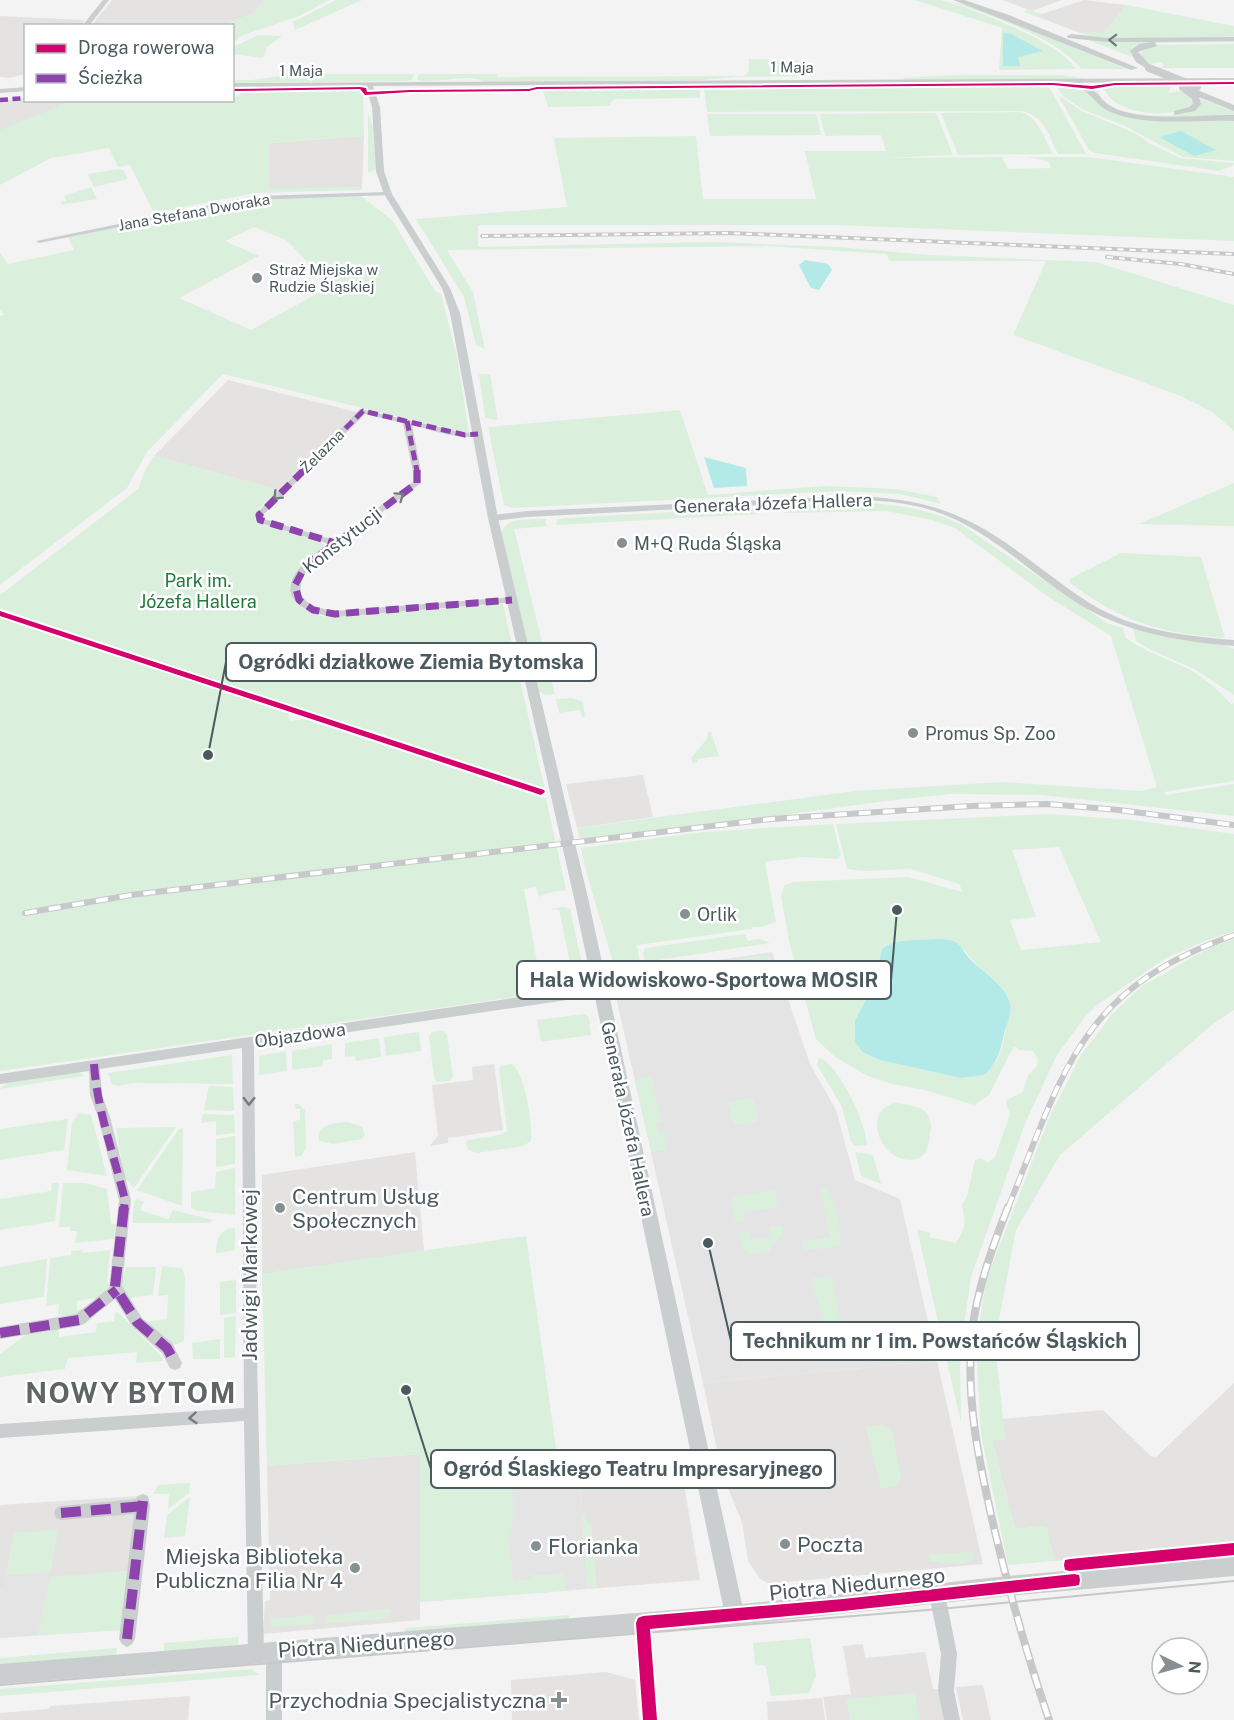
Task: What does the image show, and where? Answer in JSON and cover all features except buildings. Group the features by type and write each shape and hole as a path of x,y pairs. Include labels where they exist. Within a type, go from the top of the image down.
{"main road":[{"path":"957,0 1006,17 1234,108"},
{"path":"972,0 1234,101"},
{"path":"1068,36 1108,40 1234,41"},
{"path":"1149,68 1134,55 1136,49 1154,44 1234,41"},
{"path":"1069,77 1099,87 1109,102 1121,109 1139,113 1186,111 1197,104 1196,98 1182,87"},
{"path":"1099,87 1111,81"},
{"path":"1090,84 1099,101 1106,107 1124,114 1154,118 1234,118"}],"street":[{"path":"87,24 106,0"},
{"name":"1 Maja","path":"234,85 775,82 1069,77 1105,73 1234,72"},
{"path":"1105,73 1092,77 1090,84 1111,81 1234,80"},
{"name":"Generała Józefa Hallera","path":"376,107 381,84"},
{"name":"Generała Józefa Hallera","path":"369,85 376,107 380,171 387,194 446,288 455,313 494,518 601,990 735,1615"},
{"path":"0,91 24,88"},
{"path":"0,96 24,94"},
{"name":"Jana Stefana Dworaka","path":"39,241 255,198 387,194"},
{"name":"Żelazna","path":"335,543 260,520 259,515 363,411 465,435 478,434"},
{"name":"Konstytucji","path":"407,421 417,483 306,565 293,586 295,594 300,601 323,614 512,600"},
{"name":"Generała Józefa Hallera","path":"494,518 527,514 851,498 901,501 934,508 966,522 1086,603 1118,621 1164,634 1234,643"},
{"name":"Objazdowa","path":"0,1079 601,990"},
{"name":"Jadwigi Markowej","path":"248,1042 251,1414 265,1652 274,1720"},
{"path":"94,1064 98,1105 104,1117 125,1200 115,1287 137,1322 167,1348 175,1363"},
{"path":"0,1333 80,1320 117,1290"},
{"path":"0,1431 251,1414"},
{"path":"61,1513 143,1503 127,1640"},
{"name":"Piotra Niedurnego","path":"0,1674 735,1615 1234,1566"},
{"path":"937,1594 949,1654 946,1691 952,1720"},
{"path":"643,1623 650,1720"}],"shaded area":[{"path":"112,0 264,0 254,13 226,24 93,24"},
{"path":"1002,0 1062,0 1032,11"},
{"path":"1084,0 1126,5 1104,33 1080,33 1036,16"},
{"path":"0,16 86,19 82,24 24,24 24,74 10,78 0,77"},
{"path":"24,98 24,102 65,102 64,105 0,133 0,101"},
{"path":"364,136 362,187 269,190 269,143"},
{"path":"228,380 357,412 279,490 154,456"},
{"path":"643,775 653,817 577,828 566,784"},
{"path":"772,952 810,1064 836,1110 855,1180 900,1199 937,1361 703,1383 611,975"},
{"path":"494,1064 503,1130 448,1138 448,1143 430,1146 438,1135 432,1085 473,1080 472,1067"},
{"path":"415,1152 424,1251 262,1274 262,1175"},
{"path":"937,1361 983,1564 770,1584 760,1579 748,1561 742,1522 722,1474 703,1383"},
{"path":"1234,1383 1234,1545 1054,1561 1046,1526 1015,1529 992,1440 1004,1439 1002,1419 1103,1410 1151,1456 1156,1457"},
{"path":"420,1454 420,1620 263,1634 265,1601 270,1600 267,1466"},
{"path":"679,1454 700,1580 587,1589 579,1461"},
{"path":"579,1461 587,1589 420,1602 420,1471"},
{"path":"139,1496 129,1571 50,1577 0,1592 0,1505"},
{"path":"58,1530 50,1577 129,1571 122,1630 0,1638 0,1592 2,1592 14,1533"},
{"path":"863,1644 865,1658 925,1652 933,1689 941,1689 948,1720 827,1720 823,1697 851,1694 843,1646"},
{"name":"Przychodnia Specjalistyczna","path":"606,1672 635,1680 639,1720 512,1720 511,1680"},
{"path":"983,1685 991,1720 963,1720 956,1687"},
{"path":"190,1696 188,1720 0,1720 0,1713 48,1709 51,1706"},
{"path":"822,1698 825,1720 768,1720 767,1702"}],"green space":[{"path":"264,0 329,0 299,16 241,36 234,42 234,24 226,24 254,13"},
{"path":"336,0 362,0 295,30 293,22"},
{"path":"915,0 939,0 1014,27 1053,48 1076,69 999,70 1002,28"},
{"path":"943,0 971,6 1127,69 1081,69 1070,58 1037,36 997,18"},
{"path":"1126,5 1234,26 1234,38 1119,39 1092,37 1024,12 1027,9 1041,14 1038,17 1080,32 1104,33"},
{"path":"258,35 282,36 267,47 263,58 234,54 234,47"},
{"path":"1086,39 1234,42 1149,43 1131,53 1132,57"},
{"path":"1234,44 1234,68 1161,68 1164,65 1161,62 1150,64 1138,54 1155,45"},
{"path":"749,59 807,61 808,76 703,80 485,82 461,78 435,81 417,80 419,74 498,74 498,77 744,76 749,71"},
{"path":"294,74 414,74 412,80 405,81 234,83 234,80"},
{"path":"956,75 1062,75 1086,79 905,81 903,78"},
{"path":"1165,84 1171,87 1168,93 1182,91 1192,98 1193,105 1171,112 1144,112 1119,105 1104,89 1117,85"},
{"path":"1048,85 1086,154 1058,154 1041,122 1036,117 1022,111 707,112 704,88"},
{"path":"1056,85 1087,89 1104,107 1126,116 1234,119 1234,161 1183,157 1125,126 1082,109 1062,95"},
{"path":"700,87 700,98 614,99 609,106 548,107 543,91"},
{"path":"288,89 363,89 364,136 269,143 269,189 362,187 362,190 255,193 154,213 130,165 118,167 109,148 51,158 0,185 0,130 57,107 61,102 234,102 234,97 243,92 287,92"},
{"path":"1058,95 1080,110 1137,134 1149,143 1181,158 1234,163 1234,165 1218,171 1095,153 1089,150"},
{"path":"1200,98 1234,111 1234,116 1158,117 1128,112 1154,115 1181,114 1200,106"},
{"path":"1021,112 1037,124 1053,154 958,155 941,113"},
{"path":"368,113 373,128 376,169 368,173"},
{"path":"936,113 953,155 886,158 1002,157 1008,169 1051,168 1048,161 1028,157 1089,157 1234,177 1234,241 836,225 478,225 478,247 716,242 1096,262 1234,305 1234,431 1211,411 1181,396 1013,335 1046,261 889,261 887,254 768,246 447,250 473,292 485,349 476,345 464,297 416,219 567,207 554,138 696,136 703,199 816,199 805,151 886,151 881,135 825,136 820,114"},
{"path":"707,114 816,114 821,135 710,136"},
{"path":"123,170 128,179 94,187 88,174"},
{"path":"91,187 97,199 61,205 61,202 66,201 64,196"},
{"path":"361,196 392,220 435,291 441,294 458,361 469,434 223,374 147,452 127,488 0,585 0,316 5,315 0,310 0,253 8,264 74,250 68,237 261,200","holes":["254,227 286,240 331,286 251,330 179,298 259,256 225,241"]},
{"path":"479,374 490,374 498,420 485,418"},
{"path":"680,410 708,495 825,486 895,489 937,497 941,504 900,494 842,491 512,508 504,505 488,427"},
{"name":"Park im. Józefa Hallera","path":"154,456 279,490 259,509 255,518 257,523 319,541 324,545 302,566 289,586 296,603 320,616 334,617 503,604 545,790 0,610 0,595 138,489 146,468"},
{"path":"1234,483 1234,526 1139,524"},
{"path":"846,502 906,507 934,514 962,525 1107,623 1123,628 1126,638 1133,643 1195,673 1212,685 1232,705 1234,702 1234,781 1164,792 1166,795 1234,784 1234,816 1041,795 950,794 581,843 577,828 855,791 1002,782 1141,791 1157,787 1111,636 1047,596 955,528 932,520 887,511 785,513 785,509 790,505"},
{"path":"751,508 758,514 556,525 557,520 562,518"},
{"path":"545,519 547,526 514,529 555,694 545,695 538,691 501,534 511,522"},
{"path":"1121,553 1201,557 1225,638 1180,633 1143,623 1107,607 1070,583 1069,579"},
{"path":"0,616 289,712 290,721 307,719 546,799 566,890 539,897 536,887 524,889 537,962 547,961 549,988 543,993 0,1071"},
{"path":"1133,628 1165,637 1224,645 1234,649 1234,695 1194,669 1136,641"},
{"path":"572,698 583,702 585,717 582,717 580,710 559,713 556,699"},
{"path":"708,732 711,732 719,756 697,759 698,762 693,763 691,758 707,739"},
{"path":"1049,814 1132,820 1234,834 1234,931 1166,958 1097,1005 1084,1018 1057,1055 1026,1121 971,1277 960,1353 961,1423 917,1229 930,1233 929,1237 955,1243 962,1234 964,1215 962,1204 967,1196 975,1160 981,1158 988,1163 995,1157 1010,1114 1006,1104 1007,1100 1023,1092 1028,1075 1037,1066 1038,1059 1033,1051 1019,1050 1014,1046 989,1095 974,1105 868,1076 835,1057 816,1039 790,945 781,897 784,886 793,882 908,877 963,892 959,884 911,869 863,871 847,869 836,824","holes":["1059,847 1101,942 1021,950 1010,920 1036,917 1012,850","895,943 965,950 974,962 1002,988 1008,1001 1006,1030 998,1058 988,1070 961,1078 880,1060 862,1052 859,1047 855,1020 873,987 882,949 885,945"]},
{"path":"833,824 841,855 838,859 802,857 765,862 776,922 762,927 752,927 752,929 637,945 640,963 614,967 581,848 703,832"},
{"path":"563,907 570,909 583,968 582,975 569,978 566,975 572,972 559,910 549,909"},
{"path":"745,934 748,941 760,939 770,943 645,962 643,954 645,948"},
{"path":"1234,939 1234,1010 1213,1024 1060,1155 1016,1230 995,1341 1005,1437 992,1441 1015,1529 1046,1526 1054,1561 1008,1565 981,1434 976,1347 986,1280 1050,1116 1081,1055 1112,1014 1142,986 1211,947"},
{"path":"769,955 777,983 714,991 707,963"},
{"path":"585,1014 589,1017 591,1035 541,1042 537,1020"},
{"path":"443,1031 447,1035 453,1077 449,1081 437,1082 434,1078 429,1036 432,1032"},
{"path":"419,1032 421,1051 386,1056 384,1037"},
{"path":"379,1038 381,1057 356,1061 355,1056 345,1057 345,1043"},
{"path":"332,1044 332,1059 323,1060 323,1066 292,1070 292,1051"},
{"path":"286,1051 287,1071 259,1075 259,1056"},
{"path":"232,1055 233,1084 136,1083 118,1086 112,1084 108,1073"},
{"path":"819,1058 827,1062 843,1083 863,1124 867,1145 855,1146 851,1141 842,1107 817,1065"},
{"path":"512,1064 517,1069 524,1088 529,1112 531,1141 523,1146 477,1153 470,1151 466,1141 500,1135 507,1131 499,1069 501,1066"},
{"path":"80,1073 84,1076 0,1089 7,1083"},
{"path":"651,1076 661,1121 655,1122 658,1132 664,1132 668,1150 651,1152 635,1079"},
{"path":"209,1086 233,1087 234,1111 204,1110"},
{"path":"753,1098 758,1122 734,1125 727,1102"},
{"path":"896,1103 924,1110 930,1119 928,1147 925,1153 918,1158 909,1160 898,1157 882,1143 878,1133 877,1123 880,1114 886,1107"},
{"path":"295,1104 305,1110 306,1148 301,1156 295,1157 293,1121 300,1120 300,1109 296,1109"},
{"path":"79,1113 91,1115 107,1176 67,1170 72,1122"},
{"path":"203,1114 234,1115 235,1133 216,1135 216,1121 201,1123"},
{"path":"68,1119 64,1150 0,1160 0,1129"},
{"path":"348,1122 362,1127 365,1135 362,1139 333,1144 319,1141 319,1135 324,1127"},
{"path":"176,1127 134,1188 124,1178 116,1128"},
{"path":"183,1128 182,1206 137,1190 179,1129"},
{"path":"235,1136 235,1164 216,1167 216,1139"},
{"path":"855,1152 873,1155 881,1184 861,1176"},
{"path":"235,1168 235,1215 198,1211 191,1208 191,1192 215,1188 216,1172"},
{"path":"52,1183 59,1183 55,1221 0,1230 0,1199 51,1191"},
{"path":"63,1183 85,1183 107,1189 111,1224 116,1224 114,1239 75,1243 77,1231 70,1231 70,1227 59,1227"},
{"path":"821,1189 829,1189 834,1203 841,1245 804,1250 802,1241 830,1237"},
{"path":"775,1190 778,1207 743,1212 745,1221 736,1223 731,1197"},
{"path":"137,1199 144,1202 140,1210 168,1219 173,1210 214,1220 208,1223 132,1223 134,1202"},
{"path":"783,1225 783,1235 771,1245 771,1252 749,1254 742,1248 739,1232 748,1231 751,1240 770,1237 769,1228"},
{"path":"235,1228 235,1250 216,1253 222,1232"},
{"path":"526,1236 558,1462 571,1462 571,1465 511,1469 513,1512 508,1558 511,1558 513,1581 531,1579 531,1575 564,1574 565,1591 420,1602 420,1454 267,1466 262,1274"},
{"path":"82,1250 84,1253 110,1250 107,1283 112,1285 102,1297 77,1301 77,1310 87,1309 77,1315 62,1317 58,1314 59,1304 46,1306 50,1258 71,1255 71,1251"},
{"path":"47,1259 44,1297 0,1304 0,1267"},
{"path":"162,1266 182,1268 185,1276 184,1341 172,1346 145,1322 167,1319 168,1295 158,1296"},
{"path":"126,1267 156,1267 153,1295 132,1297 130,1302 121,1285"},
{"path":"828,1276 832,1278 844,1340 830,1341 812,1283 812,1279"},
{"path":"236,1280 236,1313 220,1315 220,1282"},
{"path":"118,1312 163,1358 163,1361 136,1363 137,1352 68,1358 65,1369 0,1377 0,1354 27,1334 59,1329 59,1337 96,1332 97,1323 114,1321 115,1313"},
{"path":"236,1316 235,1357 224,1358 224,1318"},
{"path":"220,1339 220,1359 193,1359 192,1343"},
{"path":"880,1425 889,1428 892,1433 901,1477 897,1485 881,1489 866,1427"},
{"path":"190,1483 189,1493 168,1509 169,1494 153,1494 158,1485"},
{"path":"190,1497 185,1536 164,1538 167,1515"},
{"path":"586,1510 587,1523 591,1523 597,1588 587,1588 583,1516"},
{"path":"58,1530 51,1572 6,1575 14,1533"},
{"path":"973,1552 974,1560 958,1563 930,1561 929,1555"},
{"path":"129,1571 122,1630 38,1635 50,1577"},
{"path":"390,1609 390,1618 326,1623 327,1615"},
{"path":"313,1615 313,1624 271,1627 271,1619"},
{"path":"569,1615 569,1620 405,1633 405,1628"},
{"path":"239,1637 238,1645 164,1652 164,1643"},
{"path":"810,1638 816,1676 809,1693 771,1696 766,1666 755,1664 753,1643"},
{"path":"117,1648 116,1655 0,1665 0,1658"},
{"path":"252,1669 259,1675 0,1696 0,1689"},
{"path":"915,1693 920,1720 850,1720 846,1699"}],"water":[{"path":"1003,33 1011,34 1043,51 1018,57 1020,66 1003,66"},
{"path":"1181,131 1216,150 1194,156 1159,137"},
{"path":"805,260 828,264 832,270 819,290 811,288 799,265"},
{"path":"704,457 746,468 747,486 714,488"},
{"path":"934,939 956,942 974,963 999,985 1008,998 1010,1013 1000,1049 994,1063 984,1075 961,1078 880,1060 862,1052 855,1042 855,1020 873,987 882,949 893,943"}],"tram line":[{"path":"0,1685 940,1609 1234,1581"}],"railway":[{"path":"482,236 730,233 1234,254"},
{"path":"1107,257 1181,264 1234,274"},
{"path":"25,913 131,895 771,819 971,806 1047,804 1119,810 1234,825"},
{"path":"1008,1208 1045,1115 1084,1040 1110,1009 1142,981 1182,957 1234,935"},
{"path":"1008,1207 987,1265 973,1324 970,1377 972,1403 979,1455 995,1532 1020,1626 1049,1720"}],"marked path":[{"path":"0,100 24,98"},
{"path":"335,543 260,520 259,515 363,411 465,435 478,434"},
{"path":"407,421 417,483 306,565 295,585 299,600 313,610 335,614 512,600"},
{"path":"94,1064 96,1095 104,1117 125,1200 115,1287 137,1322 167,1348 175,1363"},
{"path":"0,1333 79,1320 117,1290"},
{"path":"127,1639 143,1501"},
{"path":"61,1513 143,1506"}],"cycle path":[{"path":"234,90 360,88 364,89 365,94 537,88 1053,84 1092,87 1115,84 1234,83"},
{"path":"0,613 541,792"},
{"path":"1070,1565 1234,1549"},
{"path":"650,1720 643,1623 843,1605 1074,1580"}],"place":[{"name":"Straż Miejska w Rudzie Śląskiej","path":"257,278"},
{"name":"M+Q Ruda Śląska","path":"622,543"},
{"name":"Promus Sp. Zoo","path":"913,733"},
{"name":"Ogródki działkowe Ziemia Bytomska","path":"208,755"},
{"name":"Hala Widowiskowo-Sportowa MOSIR","path":"897,910"},
{"name":"Orlik","path":"685,914"},
{"name":"Centrum Usług Społecznych","path":"280,1208"},
{"name":"Technikum nr 1 im. Powstańców Śląskich","path":"708,1243"},
{"name":"Ogród Ślaskiego Teatru Impresaryjnego","path":"406,1390"},
{"name":"Poczta","path":"785,1544"},
{"name":"Florianka","path":"536,1546"},
{"name":"Miejska Biblioteka Publiczna Filia Nr 4","path":"355,1568"},
{"name":"Przychodnia Specjalistyczna","path":"559,1700"}],"district":[{"name":"NOWY BYTOM","path":"131,1392"}]}
